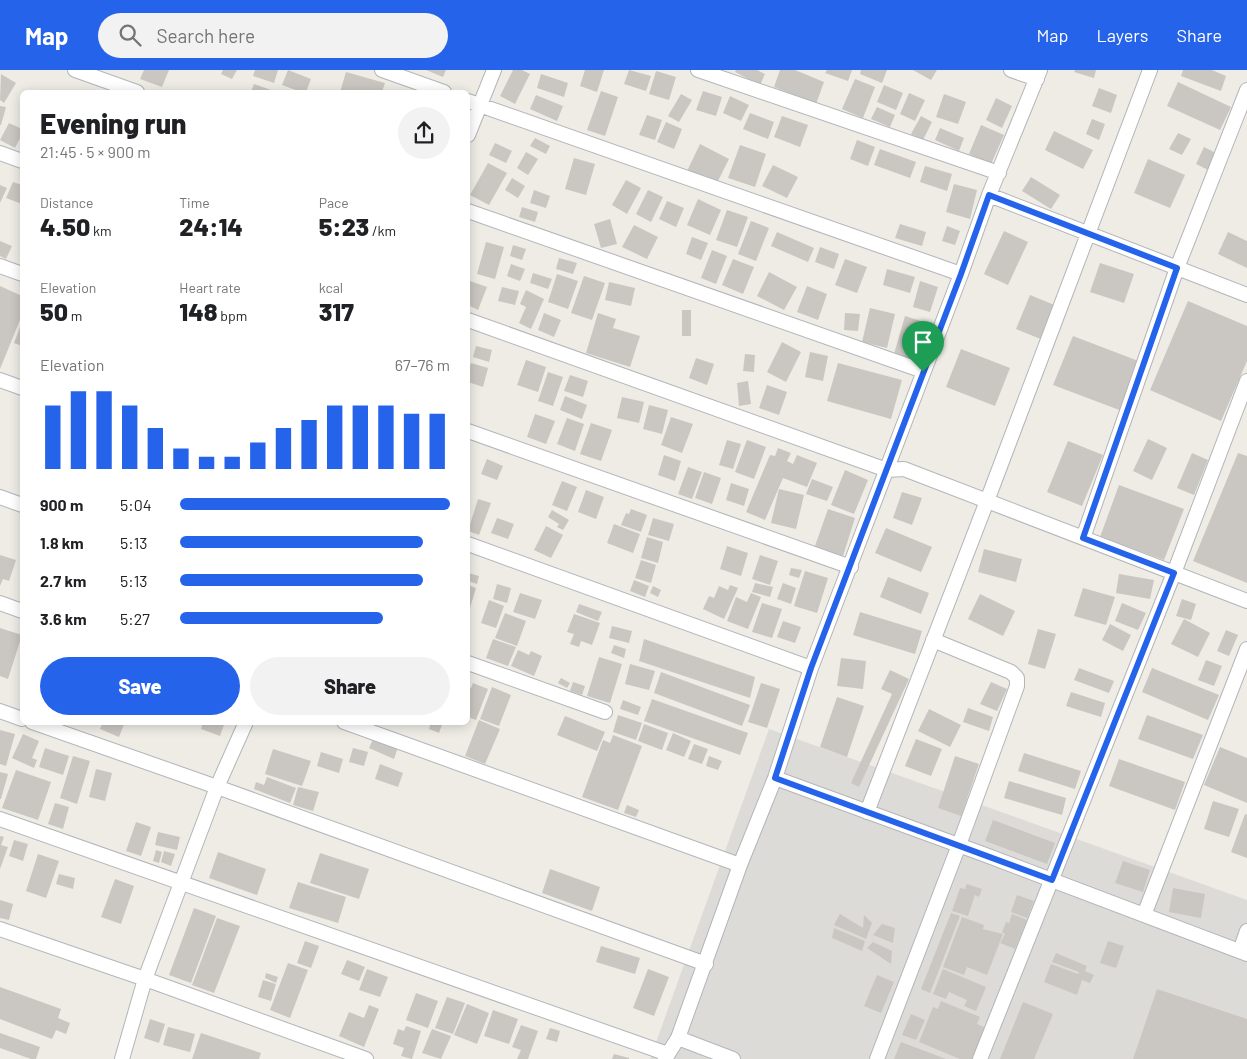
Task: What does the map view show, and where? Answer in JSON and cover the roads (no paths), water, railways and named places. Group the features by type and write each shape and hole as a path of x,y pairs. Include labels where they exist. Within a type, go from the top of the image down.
{"street":[{"path":"75,70 131,90"},
{"path":"382,70 438,90"},
{"path":"470,124 474,103 494,70"},
{"path":"698,70 999,173"},
{"path":"0,819 666,1057 678,1038 740,865 775,778 811,668 851,567 989,195 1038,75 1011,70"},
{"path":"867,812 1150,70"},
{"path":"1083,538 1177,268 1247,90"},
{"path":"474,103 961,274"},
{"path":"0,153 20,160"},
{"path":"989,195 1247,294"},
{"path":"470,212 923,372"},
{"path":"0,266 20,273"},
{"path":"470,321 886,470 904,469 1247,600"},
{"path":"0,380 20,387"},
{"path":"980,1059 1174,573 1247,381"},
{"path":"470,432 851,567"},
{"path":"0,497 20,504"},
{"path":"470,545 811,668"},
{"path":"0,603 20,609"},
{"path":"876,1059 959,846 1017,686 1017,678 1011,672 933,640"},
{"path":"1144,915 1247,649"},
{"path":"470,664 605,712"},
{"path":"0,711 20,718"},
{"path":"41,725 706,964"},
{"path":"122,1059 145,979 217,787 245,725"},
{"path":"352,725 740,865"},
{"path":"775,778 1243,953 1247,931"},
{"path":"0,929 366,1059"},
{"path":"678,1038 733,1059"}]}
